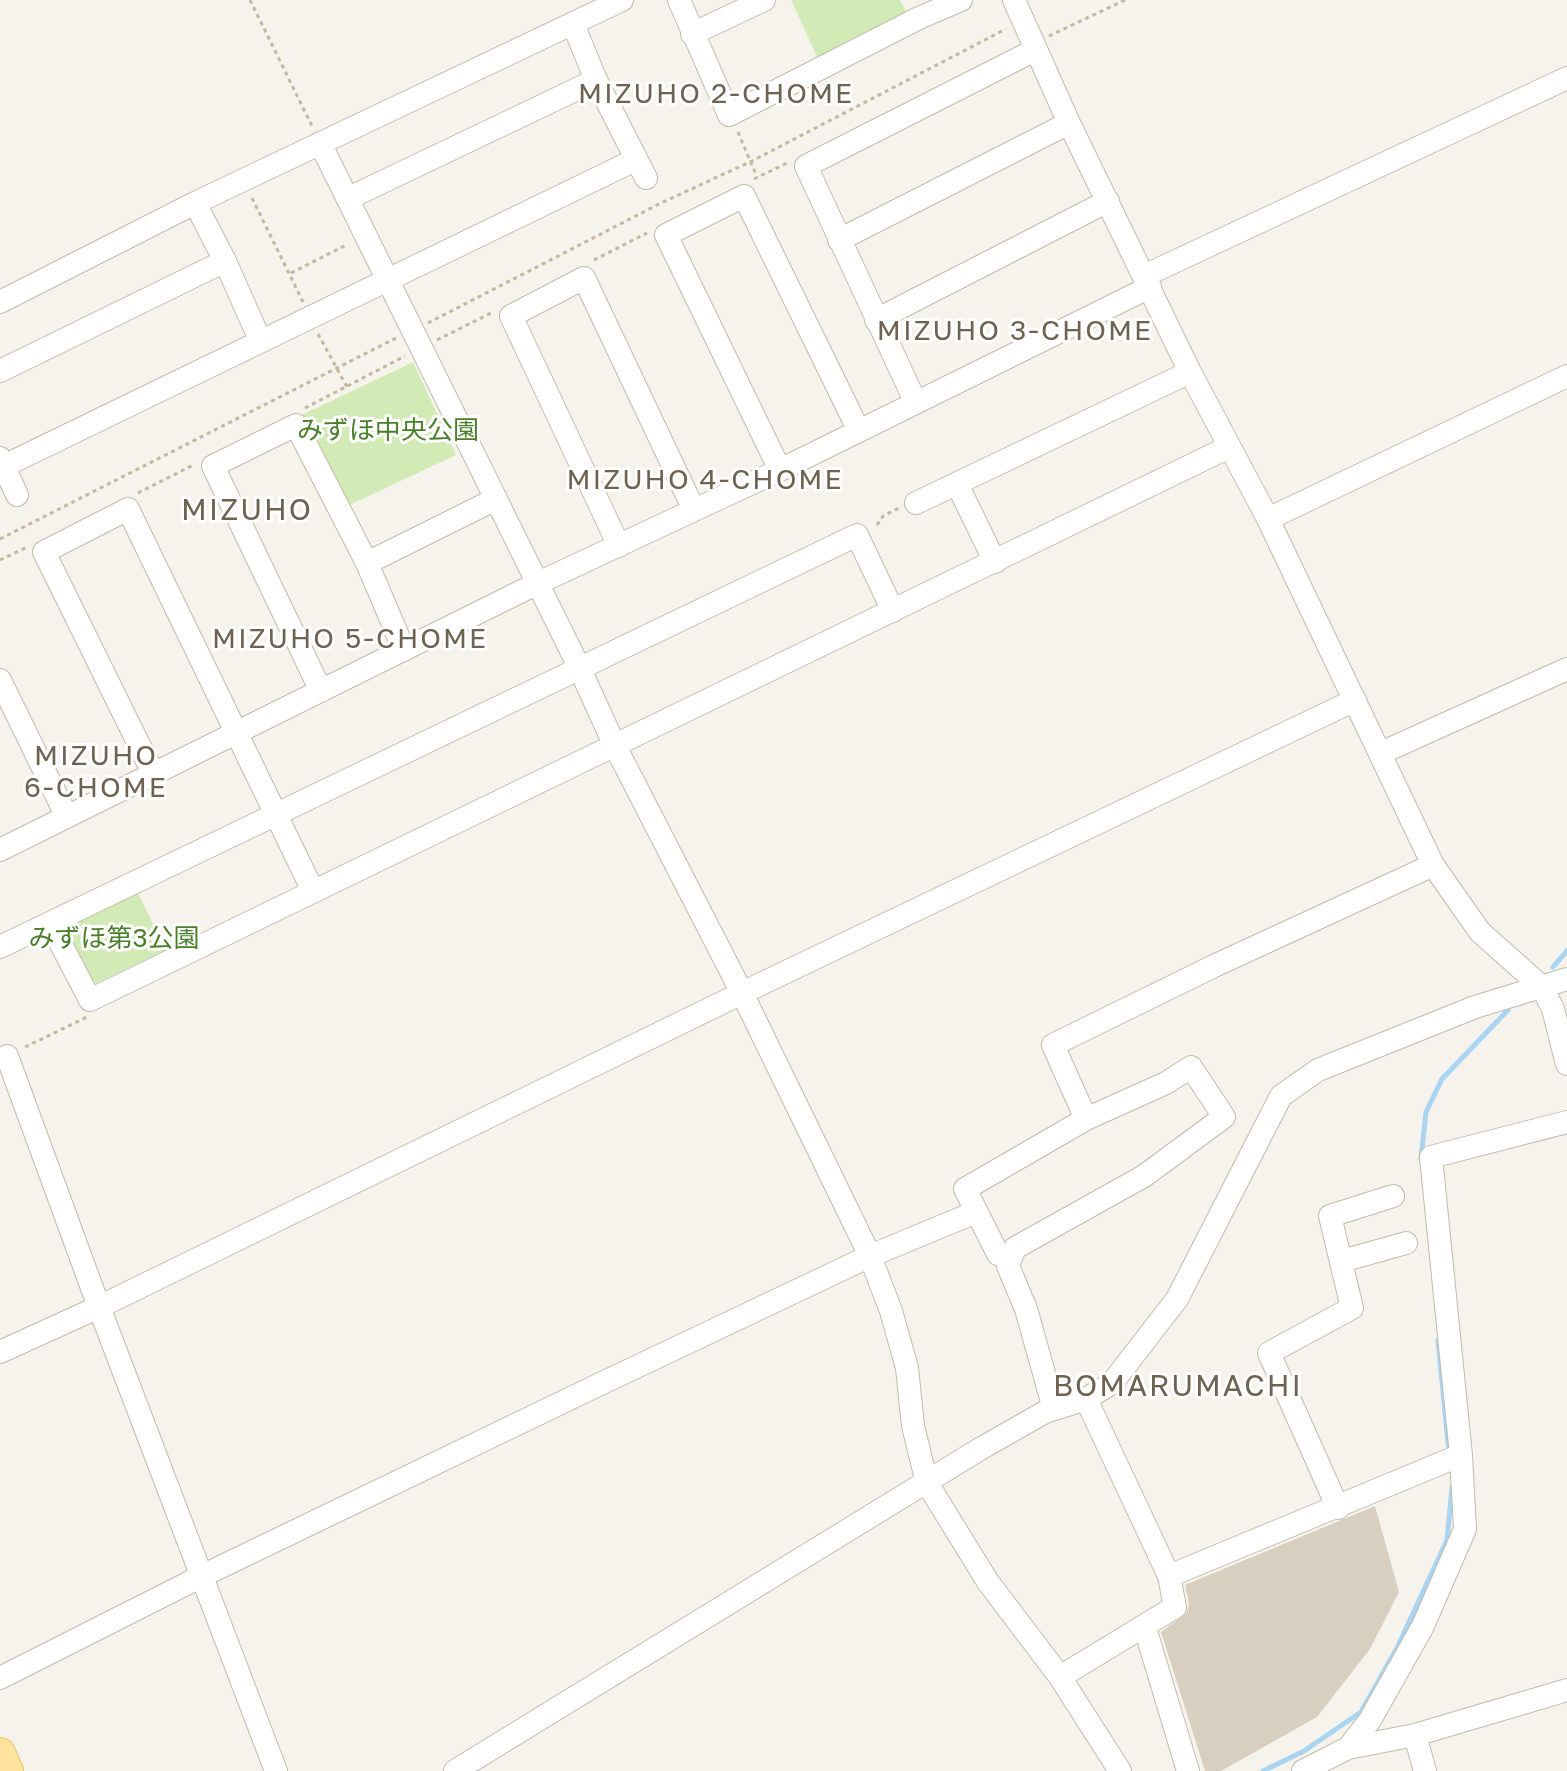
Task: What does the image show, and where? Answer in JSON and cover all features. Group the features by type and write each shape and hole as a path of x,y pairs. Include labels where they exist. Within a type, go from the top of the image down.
{"main road":[{"path":"0,1753 8,1771"}],"street":[{"path":"0,302 195,203 622,0"},
{"path":"679,0 729,115 914,9 961,0"},
{"path":"692,34 764,0"},
{"path":"1018,11 1190,372 1268,519 1433,865 1480,932 1542,987 1553,1009 1567,1064"},
{"path":"17,495 2,462 388,280 640,169 596,80 573,24"},
{"path":"915,401 806,166 1033,47"},
{"path":"0,850 536,584 780,470 1147,282 1567,78"},
{"path":"349,198 596,80"},
{"path":"839,240 1069,123"},
{"path":"320,143 614,744 742,993 870,1256 891,1311 907,1368 913,1426 927,1483 988,1582 1060,1677 1120,1771"},
{"path":"780,470 666,235 744,196 858,429"},
{"path":"876,320 1108,201"},
{"path":"195,203 260,340"},
{"path":"0,371 225,261"},
{"path":"619,546 511,316 584,278 694,510"},
{"path":"916,503 1190,372"},
{"path":"1268,519 1567,376"},
{"path":"321,691 213,466 296,425 367,563 404,650"},
{"path":"51,925 90,1000 1229,447"},
{"path":"957,484 995,562"},
{"path":"367,563 496,499"},
{"path":"153,773 44,552 128,509 313,891"},
{"path":"0,947 867,530 893,611"},
{"path":"1381,753 1567,669"},
{"path":"0,680 66,815"},
{"path":"0,1352 1355,700"},
{"path":"1086,1119 1053,1045 1214,966 1433,865"},
{"path":"455,1771 980,1449 1054,1409 1086,1399 1112,1383 1177,1299 1281,1096 1318,1070 1475,1007 1567,979"},
{"path":"7,1056 276,1771"},
{"path":"1011,1258 998,1254 965,1189 1086,1119 1166,1083 1191,1067 1224,1117 1144,1176 1015,1248 1008,1266 1026,1309 1054,1409"},
{"path":"1348,1748 1370,1720 1416,1639 1465,1529 1454,1458 1431,1157 1567,1122"},
{"path":"1338,1508 1269,1353 1352,1308 1330,1216 1393,1196"},
{"path":"0,1678 202,1576 870,1256 976,1212"},
{"path":"1342,1261 1406,1243"},
{"path":"1060,1677 1175,1607 1169,1576 1086,1399"},
{"path":"1169,1576 1454,1458"},
{"path":"1145,1628 1188,1771"},
{"path":"1303,1771 1348,1748 1415,1735 1567,1690"},
{"path":"1415,1735 1425,1771"}],"path":[{"path":"250,0 320,143"},
{"path":"1033,47 1125,0"},
{"path":"0,539 661,203 752,161 970,45 1018,11"},
{"path":"729,115 757,178"},
{"path":"243,180 347,387"},
{"path":"291,273 366,235"},
{"path":"867,530 883,516 907,503 916,503"},
{"path":"7,1056 89,1016 90,1000"}],"green space":[{"path":"791,0 900,0 908,15 818,59"},
{"name":"みずほ中央公園","path":"413,362 456,455 345,507 302,415"},
{"name":"みずほ第3公園","path":"138,893 166,950 92,985 62,929"}],"building":[{"path":"1375,1506 1399,1592 1370,1649 1317,1717 1221,1771 1205,1771 1161,1632 1187,1613 1189,1604 1185,1585"}],"waterway":[{"path":"1553,967 1567,951"},
{"path":"1421,1159 1426,1112 1442,1079 1508,1010"},
{"path":"1438,1340 1449,1453"},
{"path":"1263,1771 1304,1751 1361,1712 1397,1648 1447,1540 1452,1487"}],"district":[{"name":"MIZUHO 2-CHOME","path":"716,94"},
{"name":"MIZUHO 3-CHOME","path":"1015,331"},
{"name":"MIZUHO 4-CHOME","path":"705,480"},
{"name":"MIZUHO","path":"247,510"},
{"name":"MIZUHO 5-CHOME","path":"350,639"},
{"name":"MIZUHO 6-CHOME","path":"96,772"},
{"name":"BOMARUMACHI","path":"1178,1386"}]}
